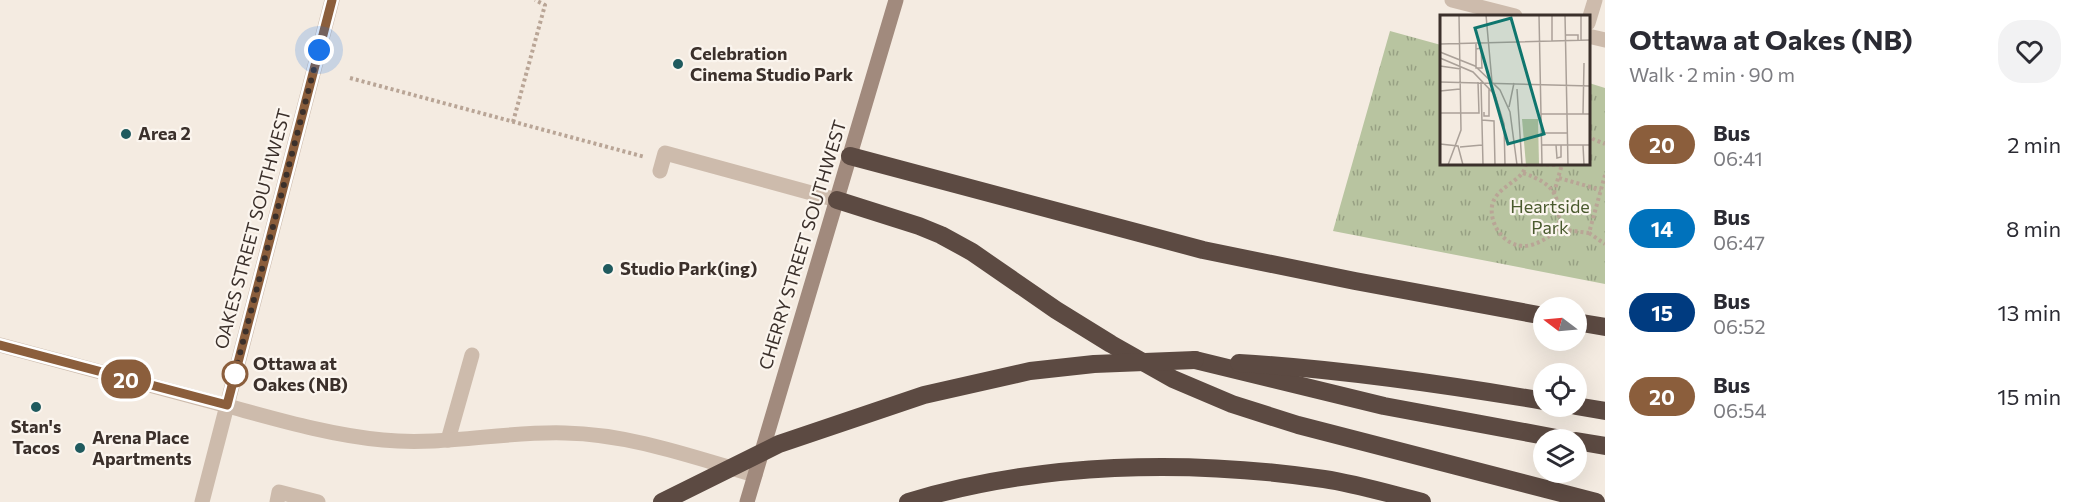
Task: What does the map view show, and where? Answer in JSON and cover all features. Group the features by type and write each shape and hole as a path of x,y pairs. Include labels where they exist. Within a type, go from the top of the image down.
{"highway":[{"path":"849,156 1203,250 1366,284 1533,314"},
{"path":"837,200 941,235 972,252 1056,310 1111,344 1173,379 1232,404 1298,425 1596,502"},
{"path":"1587,324 1605,327"},
{"path":"662,502 779,444 924,395 1030,371 1095,364 1195,360 1311,368 1533,398"},
{"path":"1195,360 1384,406 1533,434"},
{"path":"1587,408 1605,411"},
{"path":"1587,443 1605,446"},
{"path":"908,502 972,486 1047,474 1181,467 1226,469 1326,480 1422,502"}],"main road":[{"name":"CHERRY STREET SOUTHWEST","path":"747,502 896,0"}],"street":[{"name":"OAKES STREET SOUTHWEST","path":"202,502 332,0"},
{"path":"1452,0 1511,15"},
{"path":"1590,16 1595,0"},
{"path":"1590,36 1605,40"},
{"path":"662,166 665,153 837,200"},
{"path":"0,345 307,426 357,436 384,440 448,440 534,433 590,434 684,454 755,475"},
{"path":"448,440 472,355"},
{"path":"277,502 279,492 318,502"}],"path":[{"path":"513,122 545,4 535,0"},
{"path":"350,78 513,122 662,166"},
{"path":"1590,135 1605,144"},
{"path":"1526,165 1523,173 1501,190 1492,205 1494,227 1508,242 1528,246 1545,240 1559,229 1589,233 1605,244"},
{"path":"1554,194 1561,165"},
{"path":"1523,173 1550,186 1560,213 1559,229"},
{"path":"1589,233 1605,175"},
{"path":"1559,178 1601,190"}],"green space":[{"name":"Heartside Park","path":"1390,31 1440,45 1440,165 1590,165 1590,83 1605,88 1605,284 1333,231"}],"bus line":[{"name":"20","path":"0,345 227,405 332,0"}],"place":[{"name":"Celebration Cinema Studio Park","path":"678,64"},
{"name":"Area 2","path":"126,134"},
{"name":"Studio Park(ing)","path":"608,269"},
{"name":"Ottawa at Oakes (NB)","path":"235,374"},
{"name":"Stan's Tacos","path":"36,407"},
{"name":"Arena Place Apartments","path":"80,448"}],"route":[{"path":"235,374 232,384 319,50"}]}
